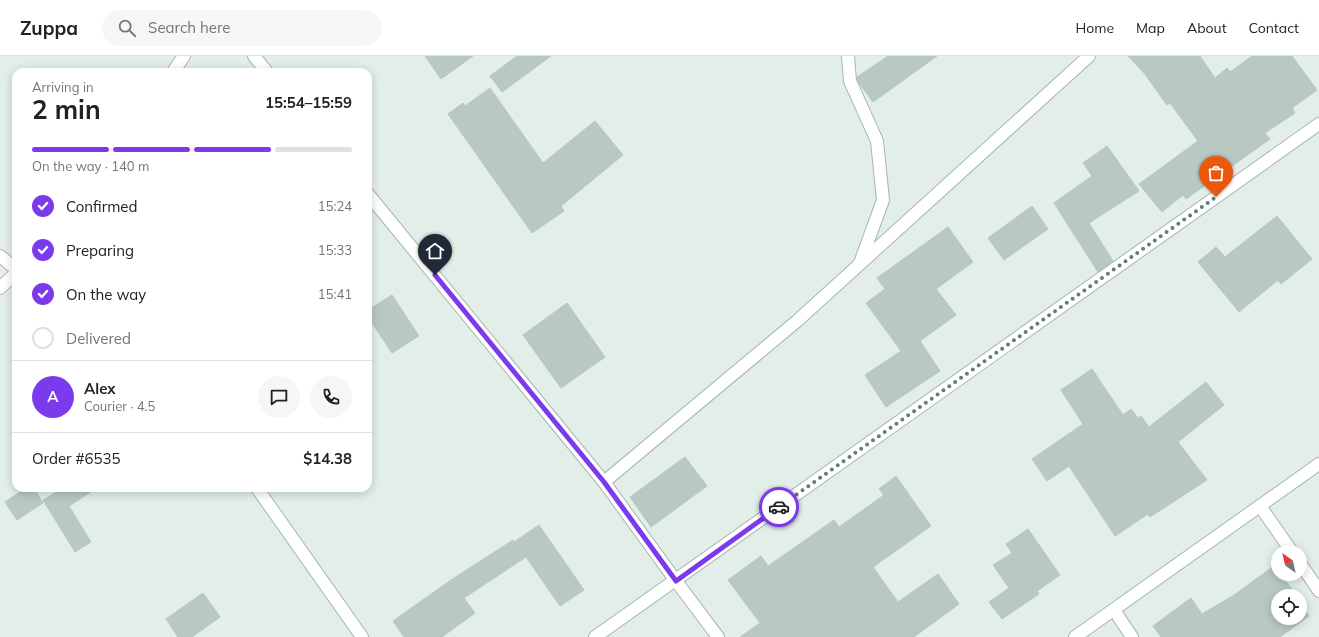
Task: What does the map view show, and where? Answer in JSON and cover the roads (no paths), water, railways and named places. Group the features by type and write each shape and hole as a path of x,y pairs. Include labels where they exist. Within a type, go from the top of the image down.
{"street":[{"path":"176,68 184,56"},
{"path":"254,56 264,68"},
{"path":"848,56 850,81 878,141 883,200 860,264"},
{"path":"604,482 797,321 1089,56"},
{"path":"595,637 1319,124"},
{"path":"372,199 604,482 718,637"},
{"path":"0,256 12,266"},
{"path":"0,288 12,276"},
{"path":"1075,637 1319,464"},
{"path":"260,492 362,637"},
{"path":"1260,506 1287,545"},
{"path":"1307,573 1319,591"},
{"path":"1114,610 1132,637"}]}
